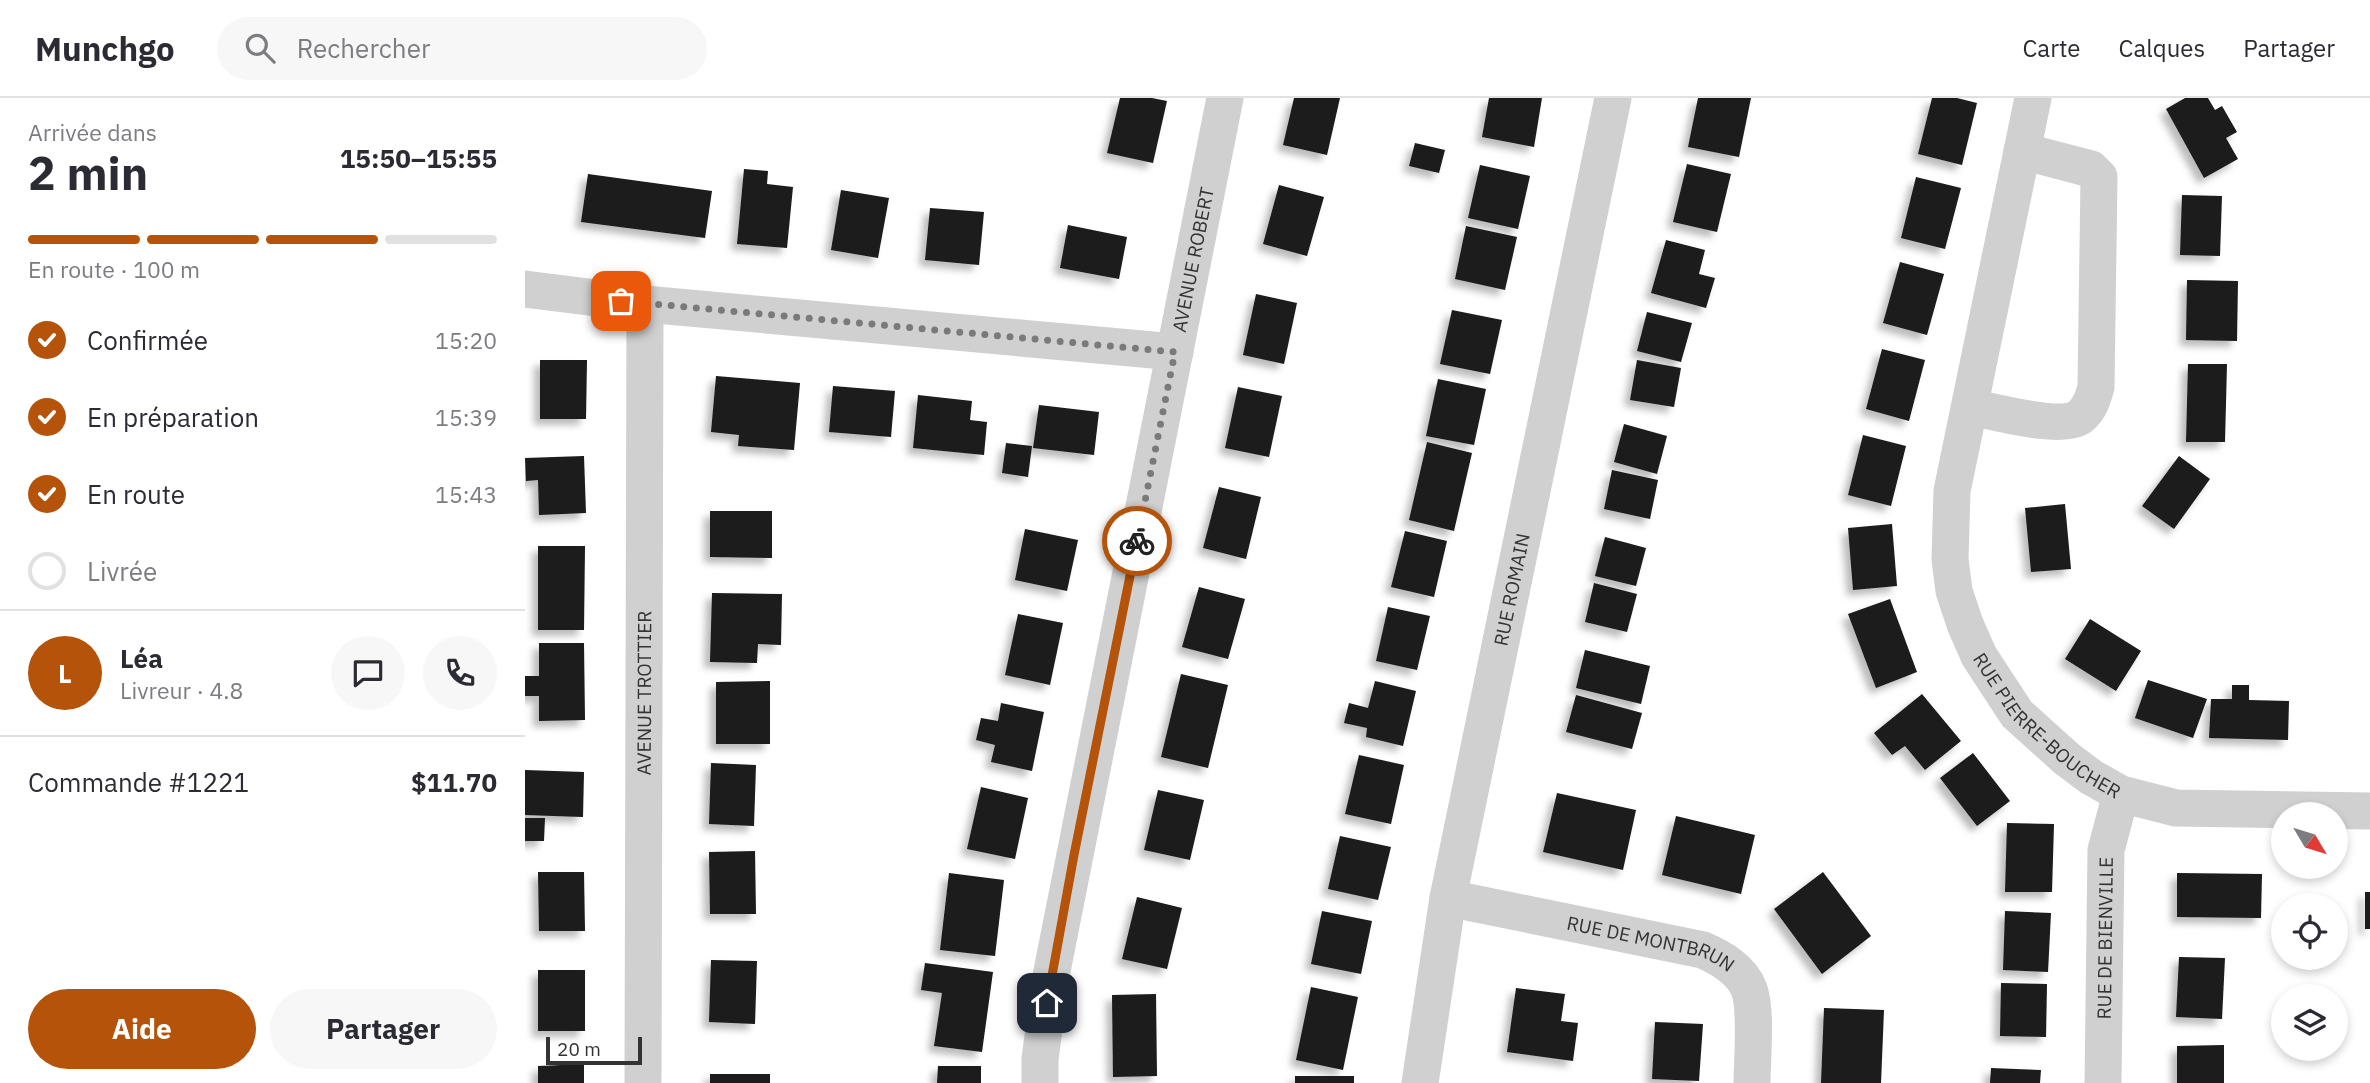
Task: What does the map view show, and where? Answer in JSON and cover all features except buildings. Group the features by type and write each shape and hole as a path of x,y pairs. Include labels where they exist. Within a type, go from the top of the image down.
{"street":[{"name":"AVENUE ROBERT","path":"1040,1083 1040,1059 1051,976 1225,98"},
{"name":"RUE ROMAIN","path":"1420,1083 1448,898 1613,98"},
{"name":"RUE PIERRE-BOUCHER","path":"2033,98 1952,491 1950,559 1954,591 1979,656 2017,714 2075,765 2121,794 2176,808 2370,811"},
{"path":"1970,407 2051,422 2067,422 2080,418 2090,406 2096,387 2099,177 2091,169 2022,150"},
{"path":"525,289 645,303 1175,352"},
{"name":"AVENUE TROTTIER","path":"643,1083 645,303"},
{"name":"RUE DE BIENVILLE","path":"2103,1083 2106,849 2121,794"},
{"name":"RUE DE MONTBRUN","path":"1448,898 1703,950 1721,958 1737,971 1749,989 1752,1009 1752,1083"}],"way so far":[{"path":"621,301 1175,352 1137,541"}],"route":[{"path":"1047,1003 1137,541"}]}
